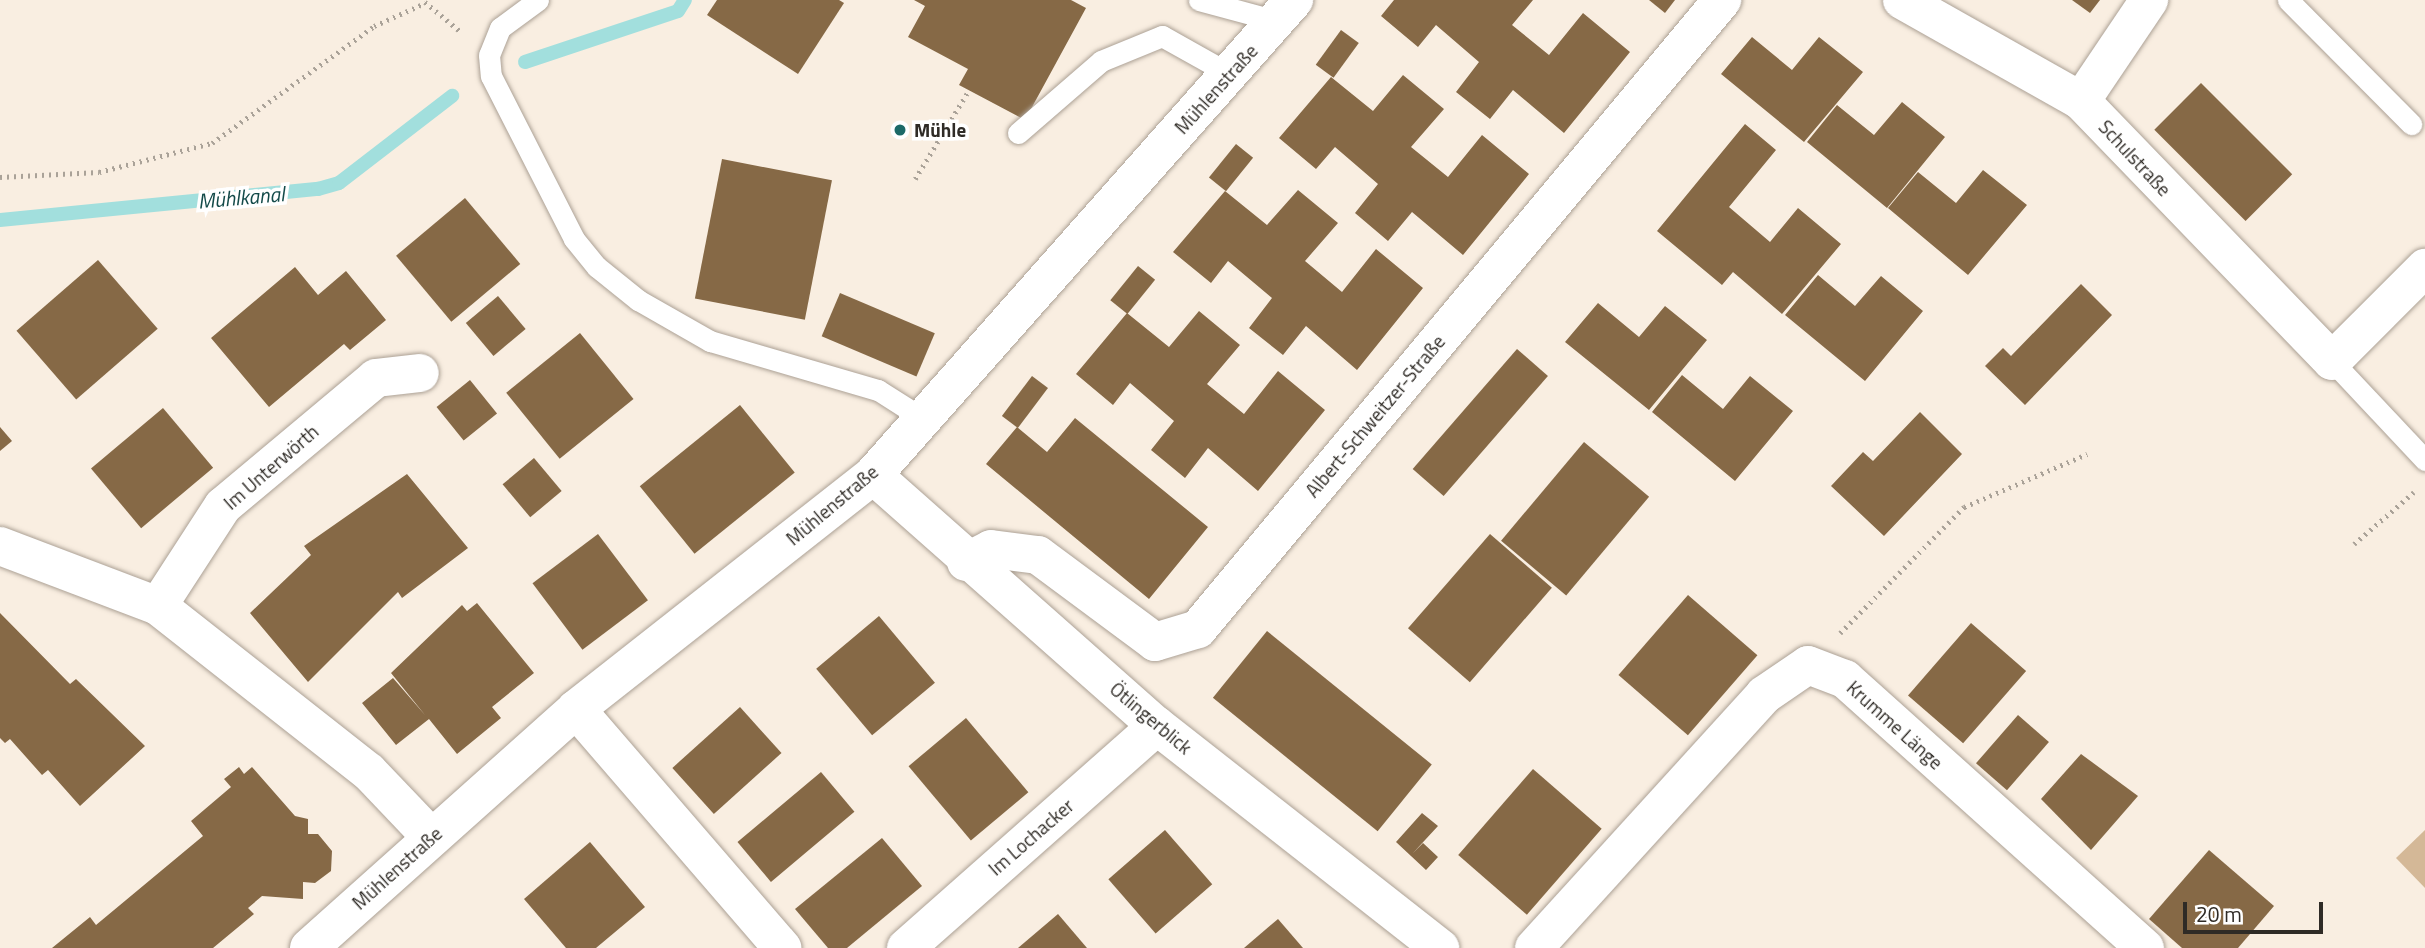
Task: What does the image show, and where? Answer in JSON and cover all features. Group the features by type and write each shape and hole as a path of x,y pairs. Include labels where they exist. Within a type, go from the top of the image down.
{"street":[{"name":"Albert-Schweitzer-Straße","path":"966,562 991,549 1038,555 1155,642 1198,629 1722,0"},
{"name":"Schulstraße","path":"1902,0 2081,101 2332,361"},
{"path":"2081,101 2149,0"},
{"name":"Mühlenstraße","path":"309,948 576,709 873,475 1286,11"},
{"path":"2332,361 2425,268"},
{"name":"Im Unterwörth","path":"158,606 223,506 376,378 420,373"},
{"name":"Ötlingerblick","path":"873,475 966,562 1157,726 1431,946"},
{"path":"0,546 158,606 369,772 431,837"},
{"path":"1534,948 1764,695 1808,665"},
{"name":"Krumme Länge","path":"1808,665 1845,679 2145,948"},
{"path":"576,709 782,948"},
{"name":"Im Lochacker","path":"905,948 1157,726"}],"lane":[{"path":"538,0 500,28 489,55 491,76 568,228 597,267 638,300 710,341 878,390 922,418"},
{"path":"1199,0 1286,11"},
{"path":"2288,0 2411,124"},
{"path":"1018,133 1101,61 1161,36 1230,74"},
{"name":"Schulstraße","path":"2332,361 2425,460"}],"path":[{"path":"0,177 99,172 212,143 374,26 425,1 489,55"},
{"path":"915,179 969,90"},
{"path":"1808,665 1964,507 2087,454"},
{"path":"2354,544 2425,483"}],"shaded area":[{"path":"2425,830 2425,888 2396,858"}],"building":[{"path":"717,0 839,0 844,3 798,74 707,15"},
{"path":"914,0 1071,0 1086,8 1025,120 959,85 968,69 908,37 925,6"},
{"path":"1394,0 1533,0 1512,25 1549,55 1583,13 1630,52 1564,133 1513,90 1490,119 1456,92 1479,62 1436,25 1418,47 1381,16"},
{"path":"1649,0 1675,0 1665,13"},
{"path":"2072,0 2100,0 2090,13"},
{"path":"1341,30 1359,43 1334,78 1316,65"},
{"path":"1752,37 1792,70 1819,37 1863,72 1804,142 1721,74"},
{"path":"1403,75 1444,109 1411,147 1448,177 1482,135 1529,174 1463,255 1412,212 1388,241 1355,213 1378,184 1335,147 1316,169 1279,138 1331,77 1373,111"},
{"path":"2201,83 2292,174 2246,221 2154,130"},
{"path":"1902,102 1945,137 1887,208 1807,142 1837,105 1874,135"},
{"path":"1745,124 1776,150 1729,207 1770,242 1798,208 1841,244 1782,314 1733,272 1722,285 1657,231"},
{"path":"1236,144 1253,158 1226,191 1209,177"},
{"path":"722,159 832,180 805,320 695,298"},
{"path":"1983,170 2027,205 1968,275 1888,208 1918,172 1956,203"},
{"path":"1298,190 1338,223 1305,261 1342,292 1376,249 1423,288 1357,370 1306,326 1283,355 1249,328 1272,298 1228,261 1211,283 1173,252 1225,191 1267,225"},
{"path":"465,198 520,264 451,322 396,256"},
{"path":"98,260 158,329 76,400 16,331"},
{"path":"1138,266 1155,280 1127,314 1110,300"},
{"path":"295,267 318,295 346,271 386,320 350,350 344,344 269,407 211,338"},
{"path":"1818,275 1855,306 1881,276 1923,311 1865,381 1785,315"},
{"path":"2081,284 2112,315 2025,405 1985,366 2003,348 2011,356"},
{"path":"840,293 935,333 916,377 822,336"},
{"path":"498,296 526,329 493,356 466,323"},
{"path":"1598,303 1639,337 1665,306 1707,340 1649,410 1565,342"},
{"path":"1199,311 1240,345 1207,384 1244,414 1278,371 1325,410 1258,491 1208,448 1185,478 1151,450 1174,421 1130,383 1113,405 1076,374 1127,313 1169,347"},
{"path":"580,333 633,399 560,459 506,393"},
{"path":"1517,349 1548,376 1444,496 1413,469"},
{"path":"1682,375 1723,409 1750,376 1793,411 1735,481 1652,412"},
{"path":"1032,376 1048,388 1018,428 1002,416"},
{"path":"470,380 497,413 464,440 437,407"},
{"path":"740,405 795,473 694,554 640,486"},
{"path":"163,408 213,468 141,528 91,468"},
{"path":"1920,412 1962,454 1884,536 1831,486 1863,452 1873,461"},
{"path":"1075,418 1208,527 1149,599 986,464 1017,427 1047,452"},
{"path":"0,427 12,441 0,451"},
{"path":"1584,442 1649,497 1566,595 1501,541"},
{"path":"534,458 562,491 530,517 503,484"},
{"path":"407,474 468,548 402,598 398,592 308,682 250,613 311,555 304,546"},
{"path":"598,534 648,600 582,650 533,583"},
{"path":"1490,534 1552,588 1470,682 1408,628"},
{"path":"1688,595 1757,655 1688,735 1618,675"},
{"path":"477,603 534,673 492,707 501,718 457,754 429,719 396,745 362,703 393,678 425,715 391,673 462,605 467,611"},
{"path":"0,613 70,684 76,679 145,746 80,806 48,770 42,775 10,739 5,743 0,738"},
{"path":"879,616 935,683 872,735 816,669"},
{"path":"1971,623 2026,671 1963,743 1908,695"},
{"path":"1267,631 1432,764 1378,831 1213,698"},
{"path":"740,707 781,753 714,814 672,768"},
{"path":"2018,715 2049,742 2007,790 1976,763"},
{"path":"966,718 1028,792 971,841 909,766"},
{"path":"2081,754 2138,796 2091,850 2041,799"},
{"path":"239,767 244,774 252,767 295,816 308,819 308,834 318,834 332,851 331,871 315,883 303,882 303,899 262,896 248,908 254,914 213,948 52,948 90,917 96,925 203,836 191,821 231,787 224,779"},
{"path":"1533,769 1602,829 1527,915 1458,855"},
{"path":"821,772 854,812 771,882 738,842"},
{"path":"1422,813 1438,826 1413,853 1423,843 1438,857 1426,870 1396,842"},
{"path":"1165,830 1212,884 1156,934 1108,879"},
{"path":"882,838 922,886 847,948 828,948 795,909"},
{"path":"590,842 645,907 596,948 566,948 524,899"},
{"path":"2209,850 2274,906 2238,948 2182,948 2149,919"},
{"path":"1058,914 1087,948 1018,948"},
{"path":"1278,919 1303,948 1244,948"}],"waterway":[{"name":"Mühlkanal","path":"525,62 678,11 685,0"},
{"name":"Mühlkanal","path":"0,220 318,189 339,183 452,96"}],"place":[{"name":"Mühle","path":"900,130"}]}
